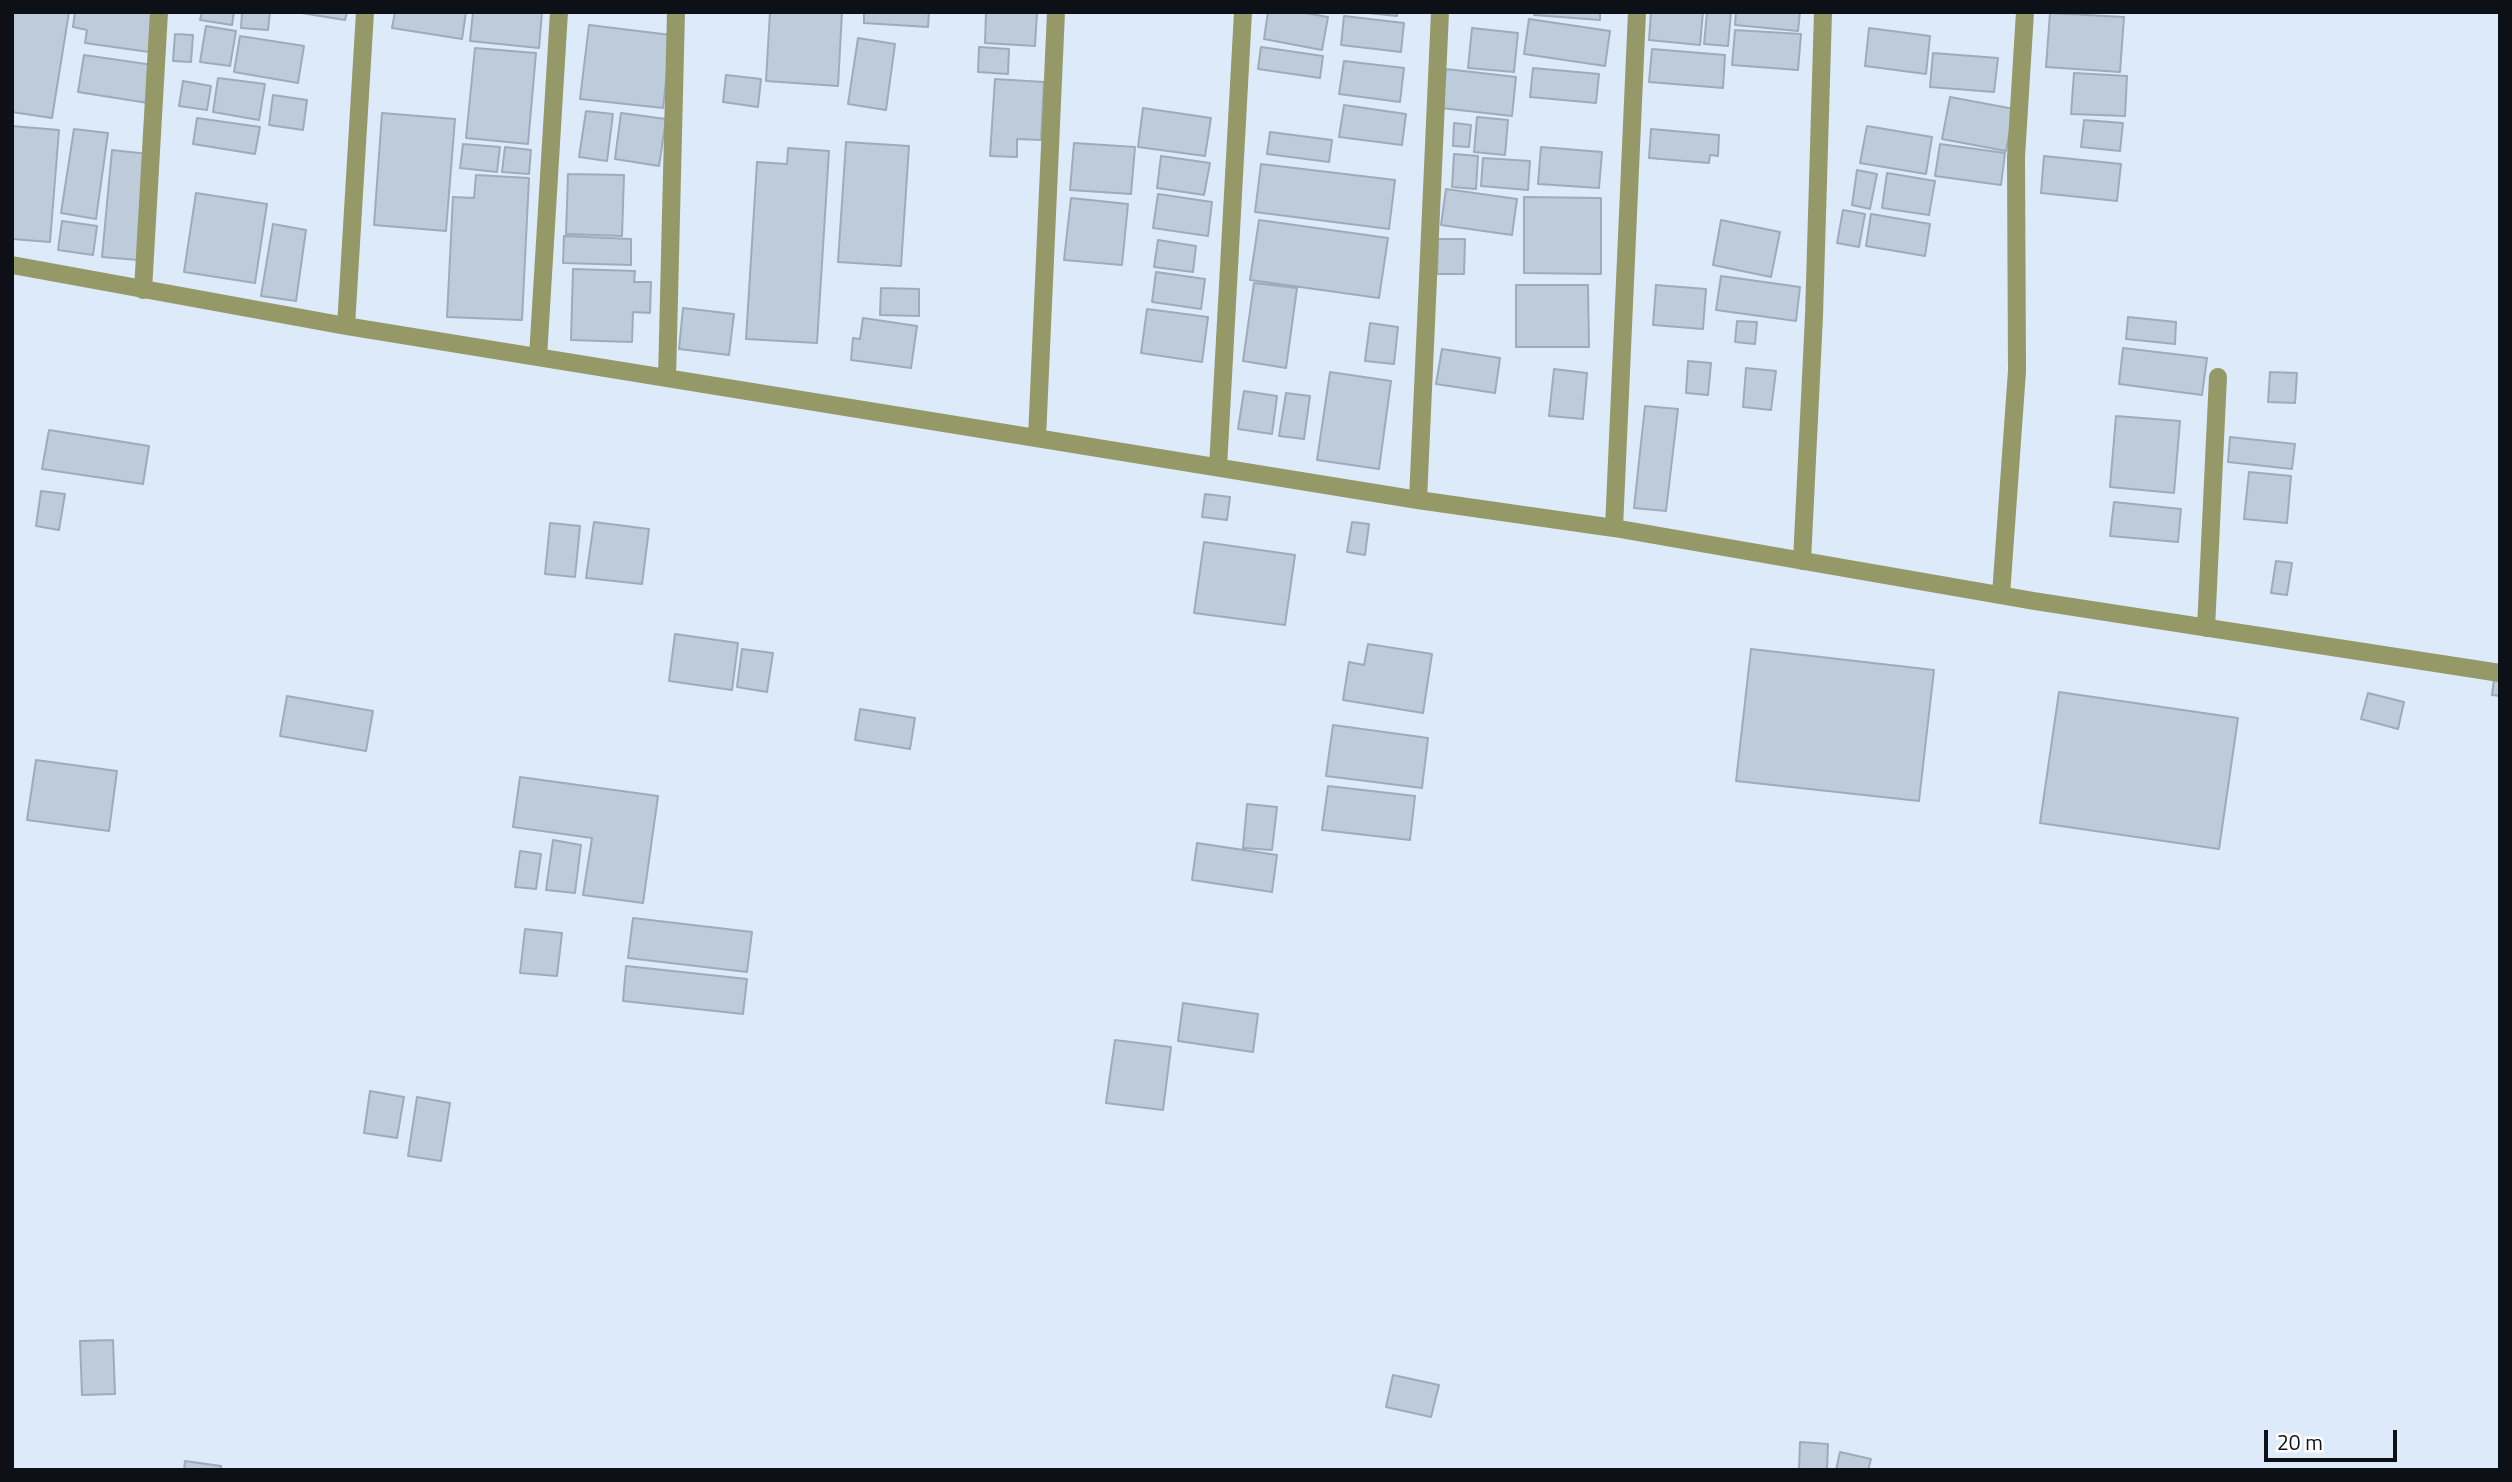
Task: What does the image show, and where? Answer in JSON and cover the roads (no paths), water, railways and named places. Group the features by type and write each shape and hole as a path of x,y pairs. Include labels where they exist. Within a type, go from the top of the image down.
{"street":[{"path":"143,290 159,12"},
{"path":"346,326 365,12"},
{"path":"538,357 559,12"},
{"path":"667,378 676,12"},
{"path":"1037,438 1056,12"},
{"path":"1217,467 1243,12"},
{"path":"1418,500 1440,12"},
{"path":"1614,528 1637,12"},
{"path":"1802,561 1815,303 1823,12"},
{"path":"2001,595 2017,371 2016,157 2025,12"},
{"path":"12,265 346,326 1418,500 1614,528 2001,595 2500,673"},
{"path":"2206,628 2218,377"}]}
